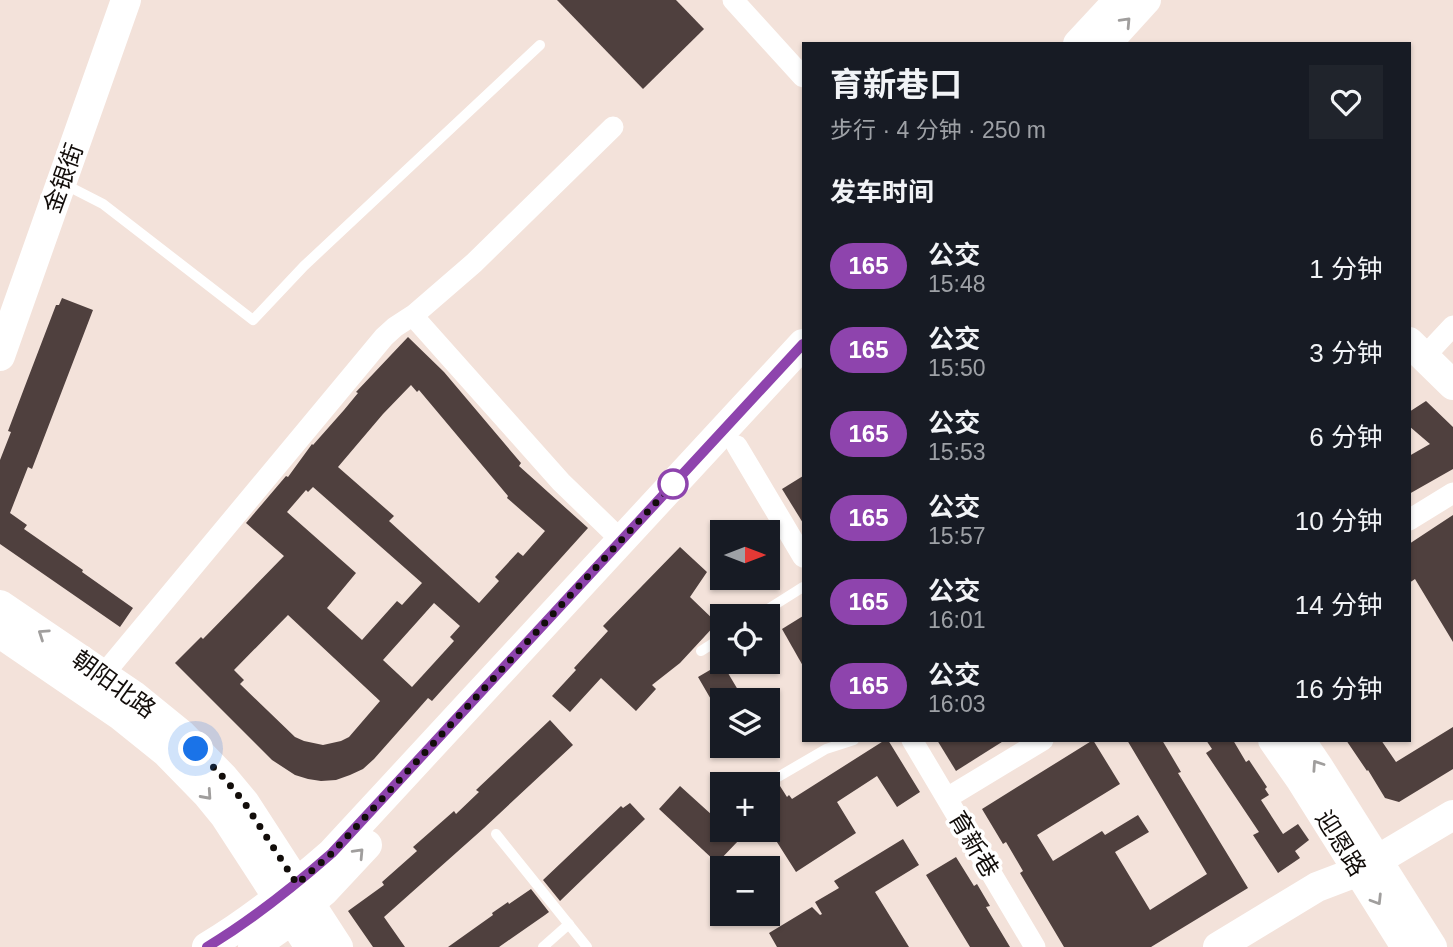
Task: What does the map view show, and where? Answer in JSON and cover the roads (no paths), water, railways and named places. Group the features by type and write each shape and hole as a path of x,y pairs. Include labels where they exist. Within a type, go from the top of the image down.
{"main road":[{"name":"金银街","path":"0,356 127,0"},
{"path":"1080,42 1118,0"},
{"path":"1108,42 1146,0"},
{"path":"253,947 332,853 802,345"},
{"path":"1416,350 1453,385"},
{"path":"207,947 258,915 324,891 802,374"},
{"name":"朝阳北路","path":"0,605 134,696 182,735 224,778 244,802 294,901 310,947"},
{"name":"朝阳北路","path":"0,633 121,715 166,752 207,794 294,901 338,947"},
{"name":"迎恩路","path":"1274,742 1432,947"},
{"name":"迎恩路","path":"1301,742 1368,866 1406,947"},
{"path":"1218,947 1317,887 1368,866 1453,815"},
{"path":"1252,947 1326,902 1368,866"}],"street":[{"path":"733,0 802,77"},
{"path":"103,675 384,337 413,316 474,263 613,127"},
{"path":"413,316 561,482 621,540"},
{"path":"1416,350 1453,326"},
{"path":"737,446 802,555"},
{"path":"1411,519 1453,493"},
{"name":"育新巷","path":"913,742 1035,947"},
{"path":"947,798 1041,742"}],"lane":[{"path":"62,182 103,204 253,320 304,266 540,45"},
{"path":"776,604 802,588"},
{"path":"701,651 710,645"},
{"path":"780,776 826,749 849,742"},
{"path":"496,834 587,947"},
{"path":"543,947 569,924"}]}
